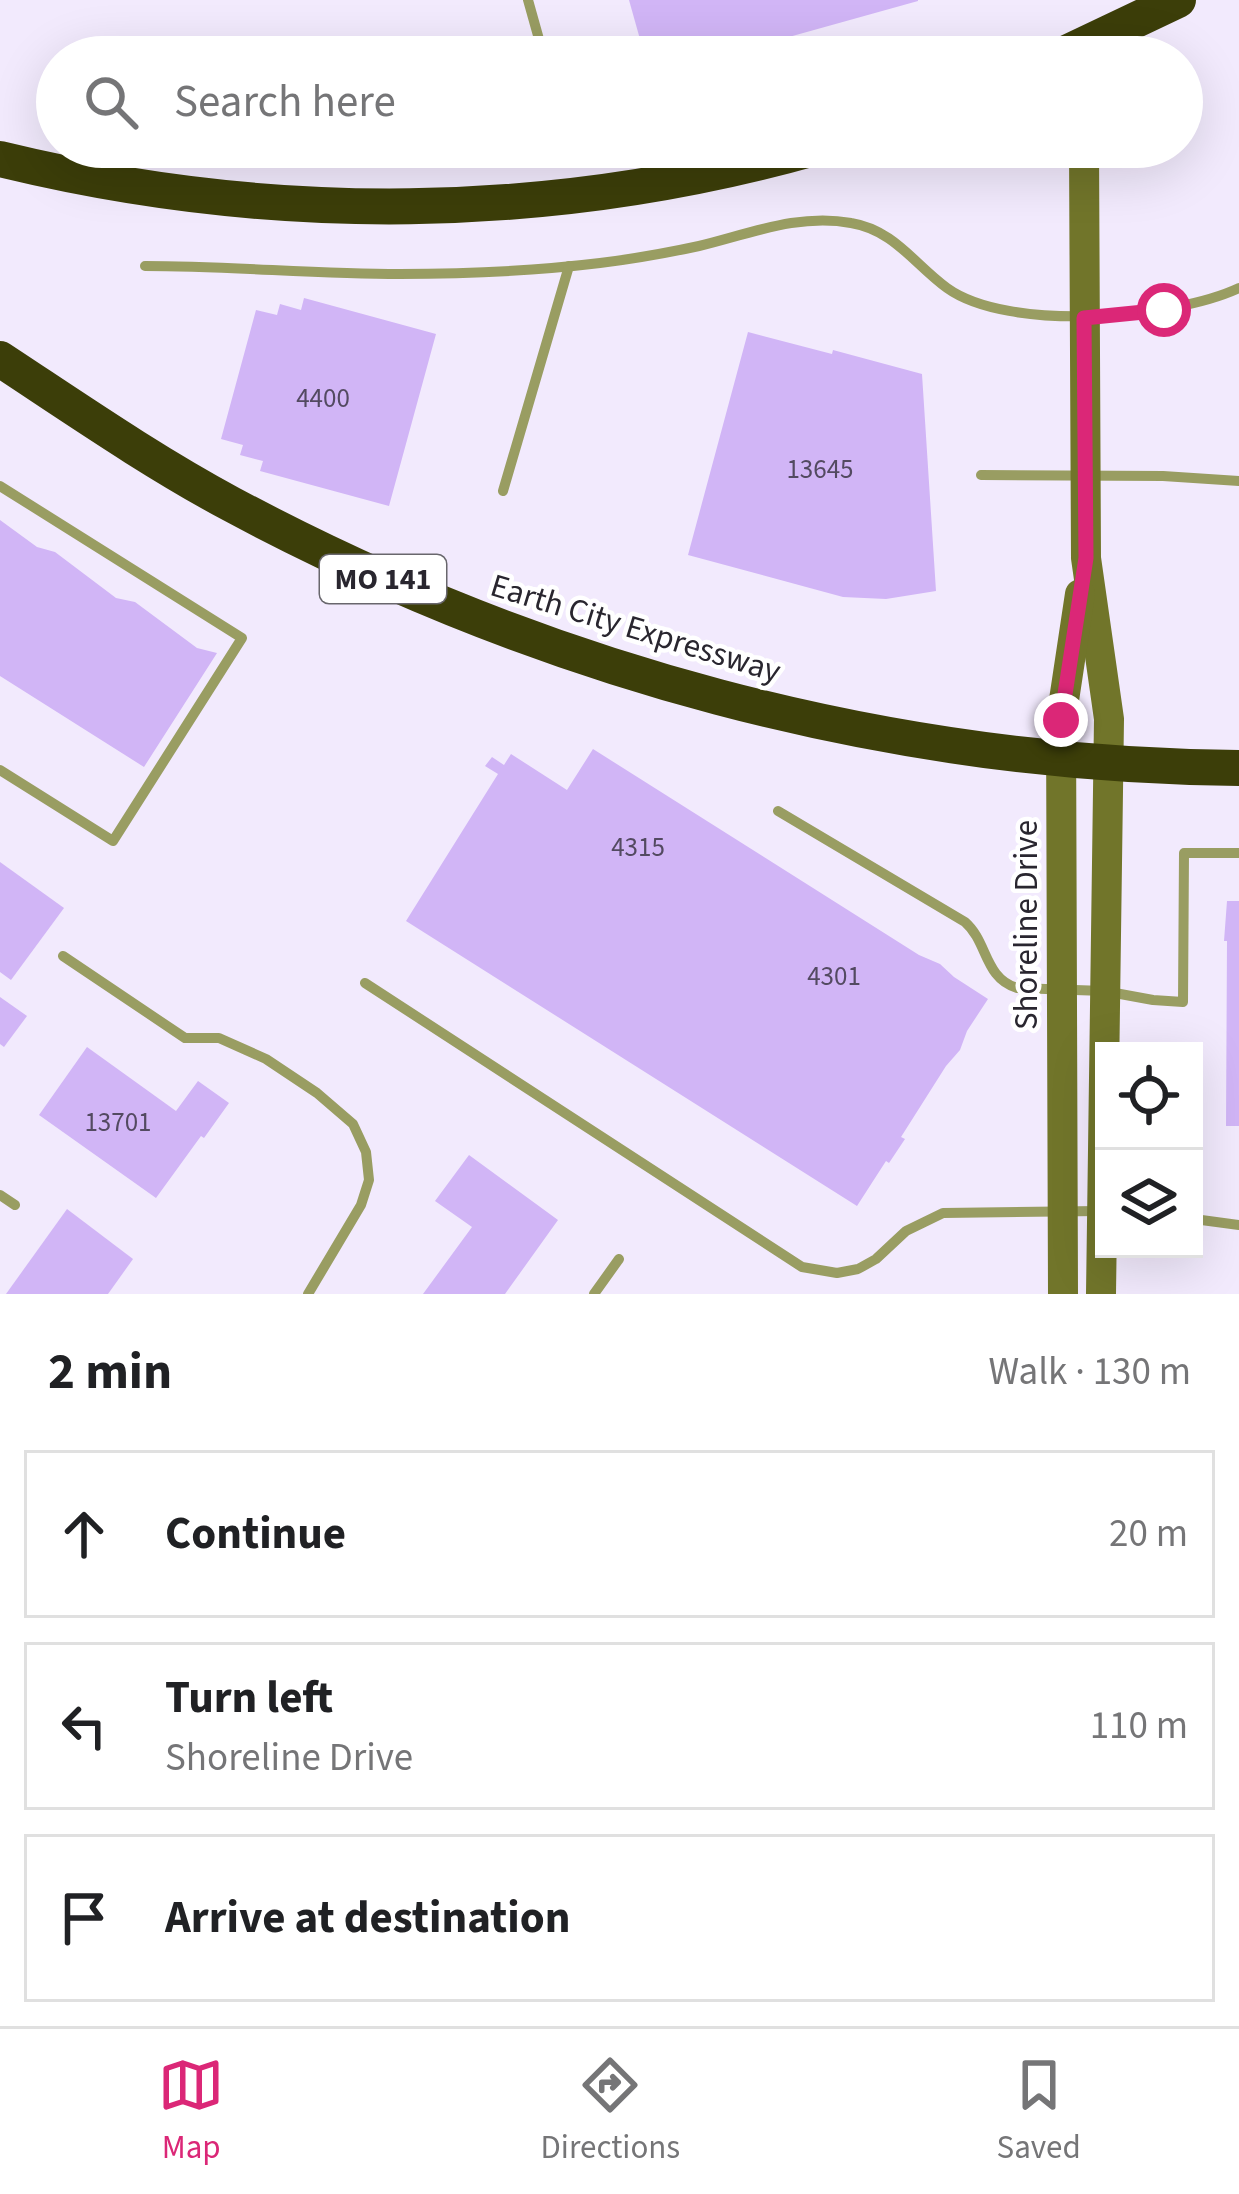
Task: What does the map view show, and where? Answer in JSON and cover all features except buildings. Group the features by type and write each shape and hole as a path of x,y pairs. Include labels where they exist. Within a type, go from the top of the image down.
{"highway":[{"path":"1108,36 1178,0"},
{"path":"0,159 36,167"},
{"path":"41,168 238,201 417,208 506,204 682,180 731,168"},
{"name":"Earth City Expressway","path":"0,359 226,502 386,581 553,648 638,676 801,718 958,747 1108,763 1239,768"}],"street":[{"name":"Shoreline Drive","path":"1084,168 1086,558 1108,719 1103,1150"},
{"name":"Shoreline Drive","path":"1063,1294 1061,720 1086,558"},
{"name":"Shoreline Drive","path":"1101,1294 1102,1258"}],"lane":[{"path":"528,0 538,36"},
{"path":"145,266 398,274 569,266 659,254 820,220 877,229 949,290 979,304 1084,318 1164,310 1239,287"},
{"path":"503,491 569,266"},
{"path":"981,475 1162,476 1239,482"},
{"path":"0,486 242,638 113,841 0,770"},
{"path":"778,811 965,922 973,928 992,971 1006,985 1017,988 1104,991 1183,1003 1184,853 1239,853"},
{"path":"63,956 185,1038 219,1038 266,1059 353,1124 366,1152 369,1180 361,1205 308,1294"},
{"path":"365,983 802,1267 837,1273 858,1269 906,1232 943,1213 1095,1211"},
{"path":"0,1195 15,1205"},
{"path":"1203,1220 1239,1226"},
{"path":"594,1294 619,1259"}],"route":[{"path":"1061,720 1086,558 1084,318 1164,310"}]}
